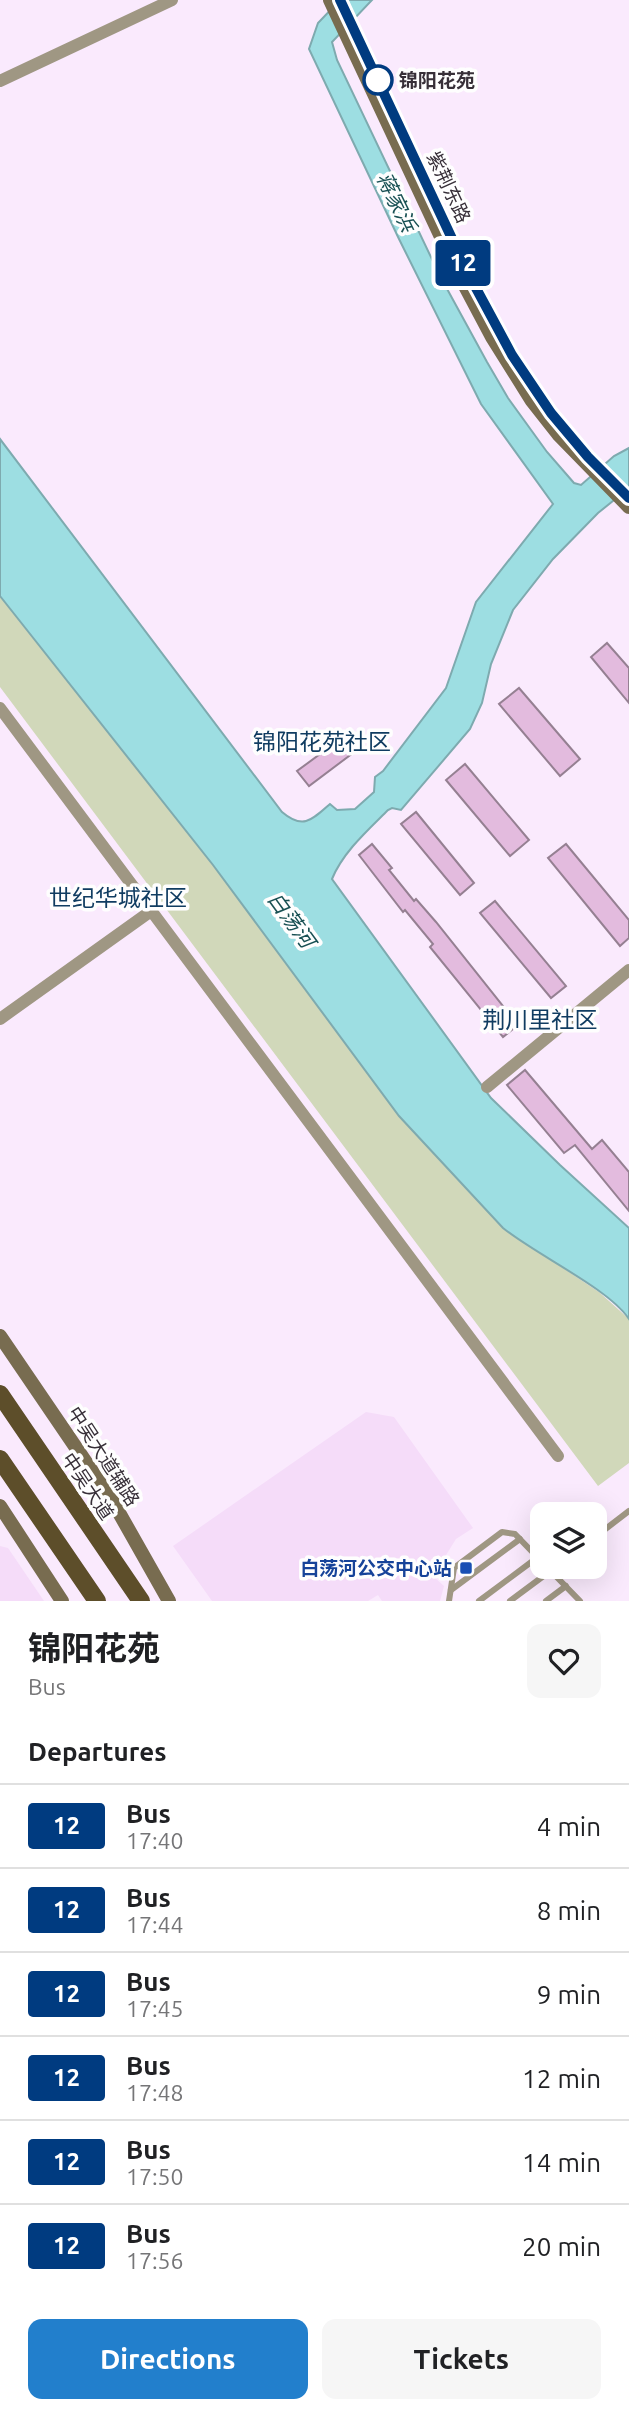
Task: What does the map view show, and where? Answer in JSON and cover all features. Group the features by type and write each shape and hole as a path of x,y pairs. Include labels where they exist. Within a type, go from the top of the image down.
{"main road":[{"name":"中吴大道","path":"0,1394 141,1601"},
{"path":"0,1459 97,1601"}],"street":[{"path":"0,81 172,0"},
{"path":"330,0 352,35"},
{"path":"340,0 352,35"},
{"name":"紫荆东路","path":"352,35 470,277 506,344 551,413 587,461 628,504"},
{"path":"0,708 558,1456"},
{"path":"0,1019 151,911"},
{"path":"487,1087 629,970"},
{"name":"中吴大道辅路","path":"0,1336 113,1502 169,1601"},
{"path":"1,1508 62,1601"}],"lane":[{"path":"607,1528 629,1511"},
{"path":"450,1601 454,1568 502,1532 515,1534 530,1550"},
{"path":"451,1591 520,1539"},
{"path":"479,1601 530,1567"},
{"path":"510,1601 537,1579"},
{"path":"560,1579 580,1601"},
{"path":"546,1601 566,1586"}],"shaded area":[{"path":"0,596 213,865 399,1116 503,1228 599,1292 629,1319 629,1463 598,1486 0,687"},
{"path":"366,1412 394,1417 473,1528 456,1539 433,1576 444,1586 440,1601 382,1601 378,1595 368,1601 212,1601 173,1546"},
{"path":"0,1546 8,1548 44,1601 0,1601"}],"water":[{"path":"340,0 372,0 332,42 337,60 440,276 508,398 547,452 574,483 581,485 614,456 629,448 629,488 598,513 553,559 513,610 491,664 482,703 470,729 401,810 388,810 357,842 332,879 491,1098 629,1228 629,1319 605,1295 503,1228 399,1116 213,865 0,596 0,439 282,812 302,822 318,815 330,804 337,810 355,809 374,792 375,777 383,771 446,688 476,602 553,504 481,404 309,49 318,23"}],"building":[{"path":"607,643 629,668 629,703 591,657"},
{"path":"519,688 580,759 560,776 499,704"},
{"path":"350,732 361,747 309,786 297,771"},
{"path":"465,764 529,840 510,856 446,780"},
{"path":"416,812 474,883 460,895 401,824"},
{"path":"372,844 414,901 416,899 436,922 518,1025 503,1037 430,947 433,944 405,910 403,912 359,855"},
{"path":"566,844 629,920 629,938 620,946 548,858"},
{"path":"495,901 566,986 551,998 480,913"},
{"path":"525,1070 592,1149 602,1140 629,1172 629,1211 575,1145 564,1153 507,1085"}],"bus line":[{"name":"12","path":"340,0 470,277 512,355 551,413 588,457 629,498"}],"place":[{"name":"锦阳花苑","path":"378,80"},
{"name":"白荡河公交中心站","path":"466,1568"}],"district":[{"name":"锦阳花苑社区","path":"322,742"},
{"name":"世纪华城社区","path":"118,898"},
{"name":"荆川里社区","path":"540,1020"}],"water label":[{"name":"蒋家浜","path":"396,202"},
{"name":"白荡河","path":"291,920"}]}
